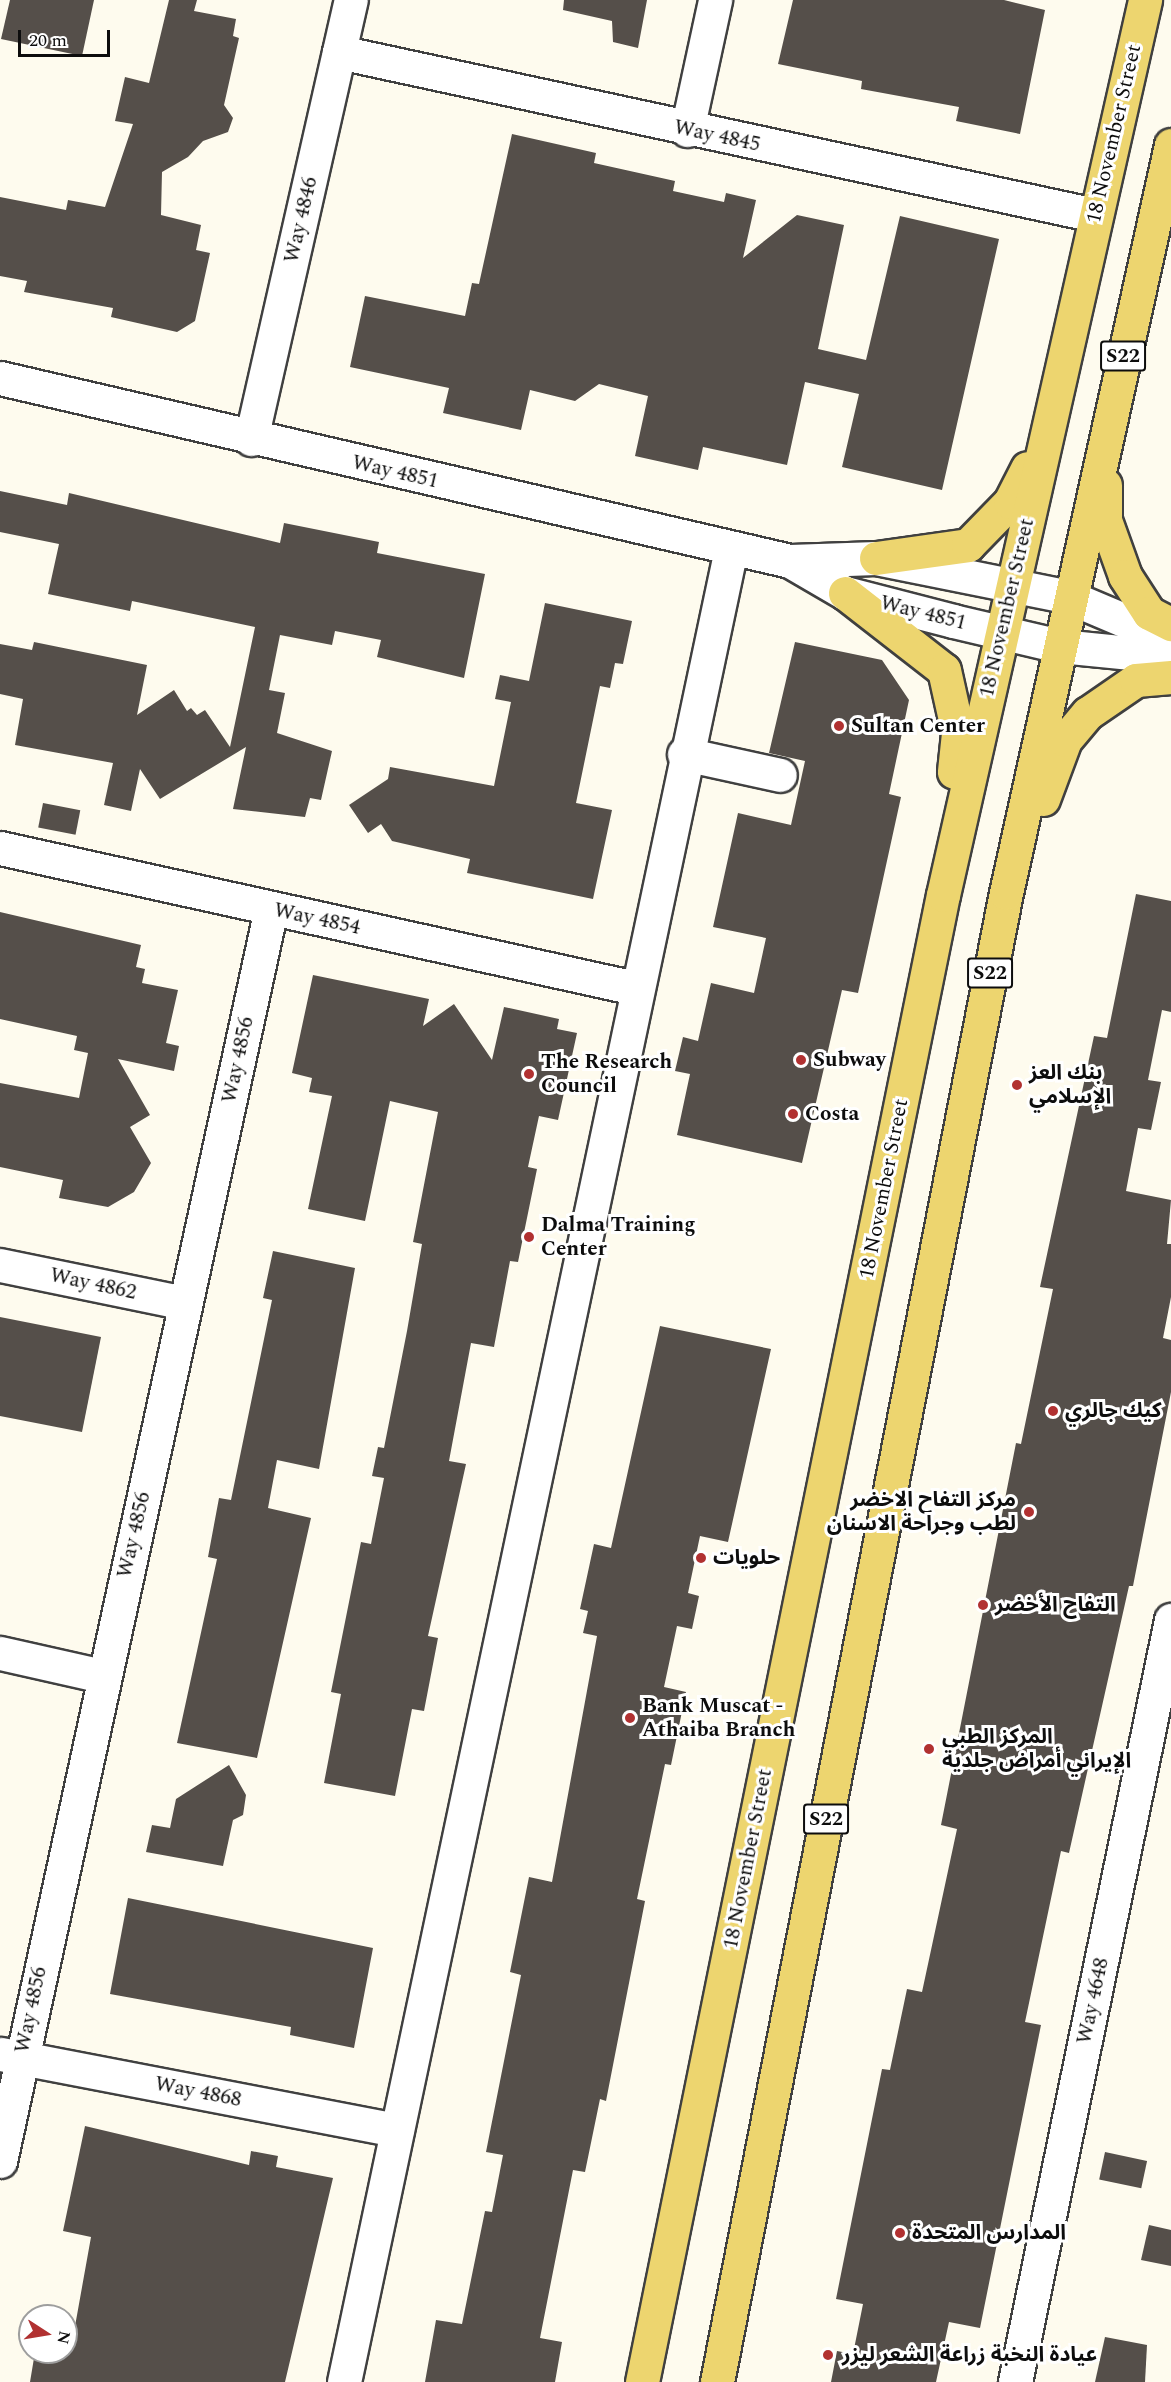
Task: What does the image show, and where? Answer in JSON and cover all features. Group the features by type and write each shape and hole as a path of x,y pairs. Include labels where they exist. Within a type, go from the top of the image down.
{"main road":[{"name":"18 November Street","path":"642,2382 943,895 1145,0"},
{"name":"S22","path":"717,2382 1006,893 1069,597 1171,145"},
{"path":"876,558 968,545 987,529 1024,477 1064,355"},
{"path":"1105,437 1105,520 1125,576 1149,613 1171,624"},
{"path":"845,593 944,670 958,733 943,895"},
{"path":"1006,893 1065,740 1100,701 1136,680 1171,677"}],"street":[{"name":"Way 4846","path":"251,439 351,0"},
{"path":"687,130 715,0"},
{"name":"Way 4845","path":"339,51 687,130 1095,215"},
{"name":"Way 4851","path":"0,378 251,439 731,549 790,561 876,558 1069,597 1171,640"},
{"path":"345,2382 634,987 731,549"},
{"name":"Way 4851","path":"790,561 845,593 1002,633 1060,646 1171,657"},
{"path":"684,754 780,775"},
{"name":"Way 4854","path":"0,848 634,987"},
{"name":"Way 4856","path":"0,2161 10,2056 102,1676 272,909"},
{"name":"Way 4862","path":"0,1265 185,1303"},
{"name":"Way 4648","path":"1015,2382 1171,1620"},
{"path":"0,1653 102,1676"},
{"name":"Way 4868","path":"10,2056 397,2130"}],"building":[{"path":"10,0 94,0 82,56 1,39"},
{"path":"169,0 197,0 194,11 236,19 233,36 239,38 224,105 233,118 228,132 203,141 188,157 162,172 161,215 201,225 196,250 210,253 195,321 177,332 111,317 113,308 24,292 27,281 0,276 0,197 66,210 68,200 105,207 133,124 115,121 125,77 149,83"},
{"path":"564,0 647,0 638,48 613,42 612,21 563,10"},
{"path":"793,0 1004,0 1045,10 1020,134 956,121 959,107 861,89 862,81 778,64"},
{"path":"512,134 596,153 594,163 675,181 673,191 724,202 726,193 756,200 743,258 797,215 844,225 818,349 866,360 900,216 999,239 942,490 842,467 859,394 805,382 787,465 703,447 698,470 635,456 648,396 599,384 575,401 530,390 521,430 443,413 449,388 350,367 365,296 465,316 472,283 479,284"},
{"path":"0,491 67,505 69,493 280,543 284,523 379,542 377,553 485,574 464,678 377,657 381,640 335,631 332,645 280,635 269,690 285,693 277,733 332,751 321,800 310,798 305,817 233,809 246,747 160,799 140,769 131,811 104,805 113,763 15,745 23,699 0,694 0,644 32,650 34,642 147,665 137,715 174,690 187,711 191,708 197,715 205,710 230,747 255,627 132,601 130,611 48,594 59,544 0,532"},
{"path":"545,603 632,621 623,664 615,663 610,688 600,686 576,803 612,810 593,899 467,873 470,859 392,841 381,824 368,833 349,805 388,779 390,767 494,786 511,702 495,699 500,675 529,681"},
{"path":"795,642 882,660 909,700 889,794 901,797 858,993 842,990 802,1163 677,1135 690,1074 675,1071 683,1037 698,1041 711,983 754,993 766,938 713,927 738,813 791,825 805,761 769,753"},
{"path":"43,803 80,810 76,835 38,828"},
{"path":"1136,894 1171,901 1171,1012 1162,1010 1148,1080 1161,1082 1151,1130 1138,1128 1126,1191 1171,1200 1167,1244 1171,1244 1171,1297 1163,1338 1171,1340 1171,1392 1133,1586 1129,1586 1069,1853 1061,1851 1025,2022 1041,2025 980,2328 949,2322 936,2382 831,2382 837,2351 853,2354 863,2304 836,2299 882,2069 890,2070 907,1989 922,1992 957,1829 941,1825 1016,1443 1021,1444 1053,1289 1040,1287 1094,1036 1107,1038"},
{"path":"0,912 141,945 136,967 145,969 142,983 178,990 166,1043 179,1046 174,1071 118,1059 150,1115 130,1127 151,1163 134,1192 108,1207 59,1198 63,1180 0,1167 0,1083 79,1098 88,1053 74,1050 77,1036 0,1019"},
{"path":"313,975 429,999 423,1026 454,1004 492,1060 504,1007 559,1019 557,1029 577,1033 558,1120 539,1116 528,1167 537,1169 518,1262 510,1261 494,1347 471,1343 449,1461 466,1464 428,1636 438,1638 424,1711 412,1709 395,1796 324,1783 341,1694 331,1692 361,1542 371,1544 384,1478 372,1476 378,1447 384,1448 407,1331 422,1244 413,1242 438,1112 390,1101 365,1221 308,1209 332,1096 309,1092 312,1078 292,1073"},
{"path":"273,1251 355,1268 319,1469 277,1460 268,1508 311,1518 257,1758 177,1743 217,1559 208,1557 219,1498 231,1500 272,1300 263,1298"},
{"path":"0,1317 101,1337 82,1432 0,1416"},
{"path":"660,1326 771,1349 728,1542 700,1536 688,1593 699,1596 692,1629 677,1626 664,1687 686,1692 671,1765 665,1764 637,1899 645,1901 606,2101 600,2099 585,2172 573,2170 540,2338 562,2342 555,2382 425,2382 436,2320 462,2324 485,2211 492,2212 503,2155 486,2152 521,1975 510,1972 529,1877 552,1882 597,1636 583,1633 588,1611 580,1609 594,1544 611,1548"},
{"path":"229,1765 246,1795 243,1815 233,1820 223,1866 146,1852 152,1825 170,1828 176,1799"},
{"path":"128,1898 373,1948 354,2048 290,2035 291,2027 110,1994"},
{"path":"85,2126 249,2165 251,2151 278,2156 276,2167 333,2178 285,2382 30,2382 33,2364 78,2364 78,2310 91,2237 63,2231"},
{"path":"1105,2152 1147,2161 1141,2188 1099,2179"},
{"path":"1149,2225 1171,2230 1171,2266 1141,2260"},
{"path":"1105,2337 1147,2345 1145,2382 1095,2382"}],"place":[{"name":"Sultan Center","path":"839,726"},
{"name":"Subway","path":"801,1060"},
{"name":"The Research Council","path":"529,1074"},
{"name":"بنك العز الإسلامي","path":"1017,1085"},
{"name":"Costa","path":"793,1114"},
{"name":"Dalma Training Center","path":"529,1237"},
{"name":"كيك جالري","path":"1053,1411"},
{"name":"مركز التفاح الاخضر لطب وجراحة الاسنان","path":"1029,1512"},
{"name":"حلويات","path":"701,1558"},
{"name":"التفاح الأخضر","path":"983,1605"},
{"name":"Bank Muscat - Athaiba Branch","path":"630,1718"},
{"name":"المركز الطبي الإيراني أمراض جلدية","path":"929,1749"},
{"name":"المدارس المتحدة","path":"900,2233"},
{"name":"عيادة النخبة زراعة الشعر ليزر","path":"828,2355"}]}
